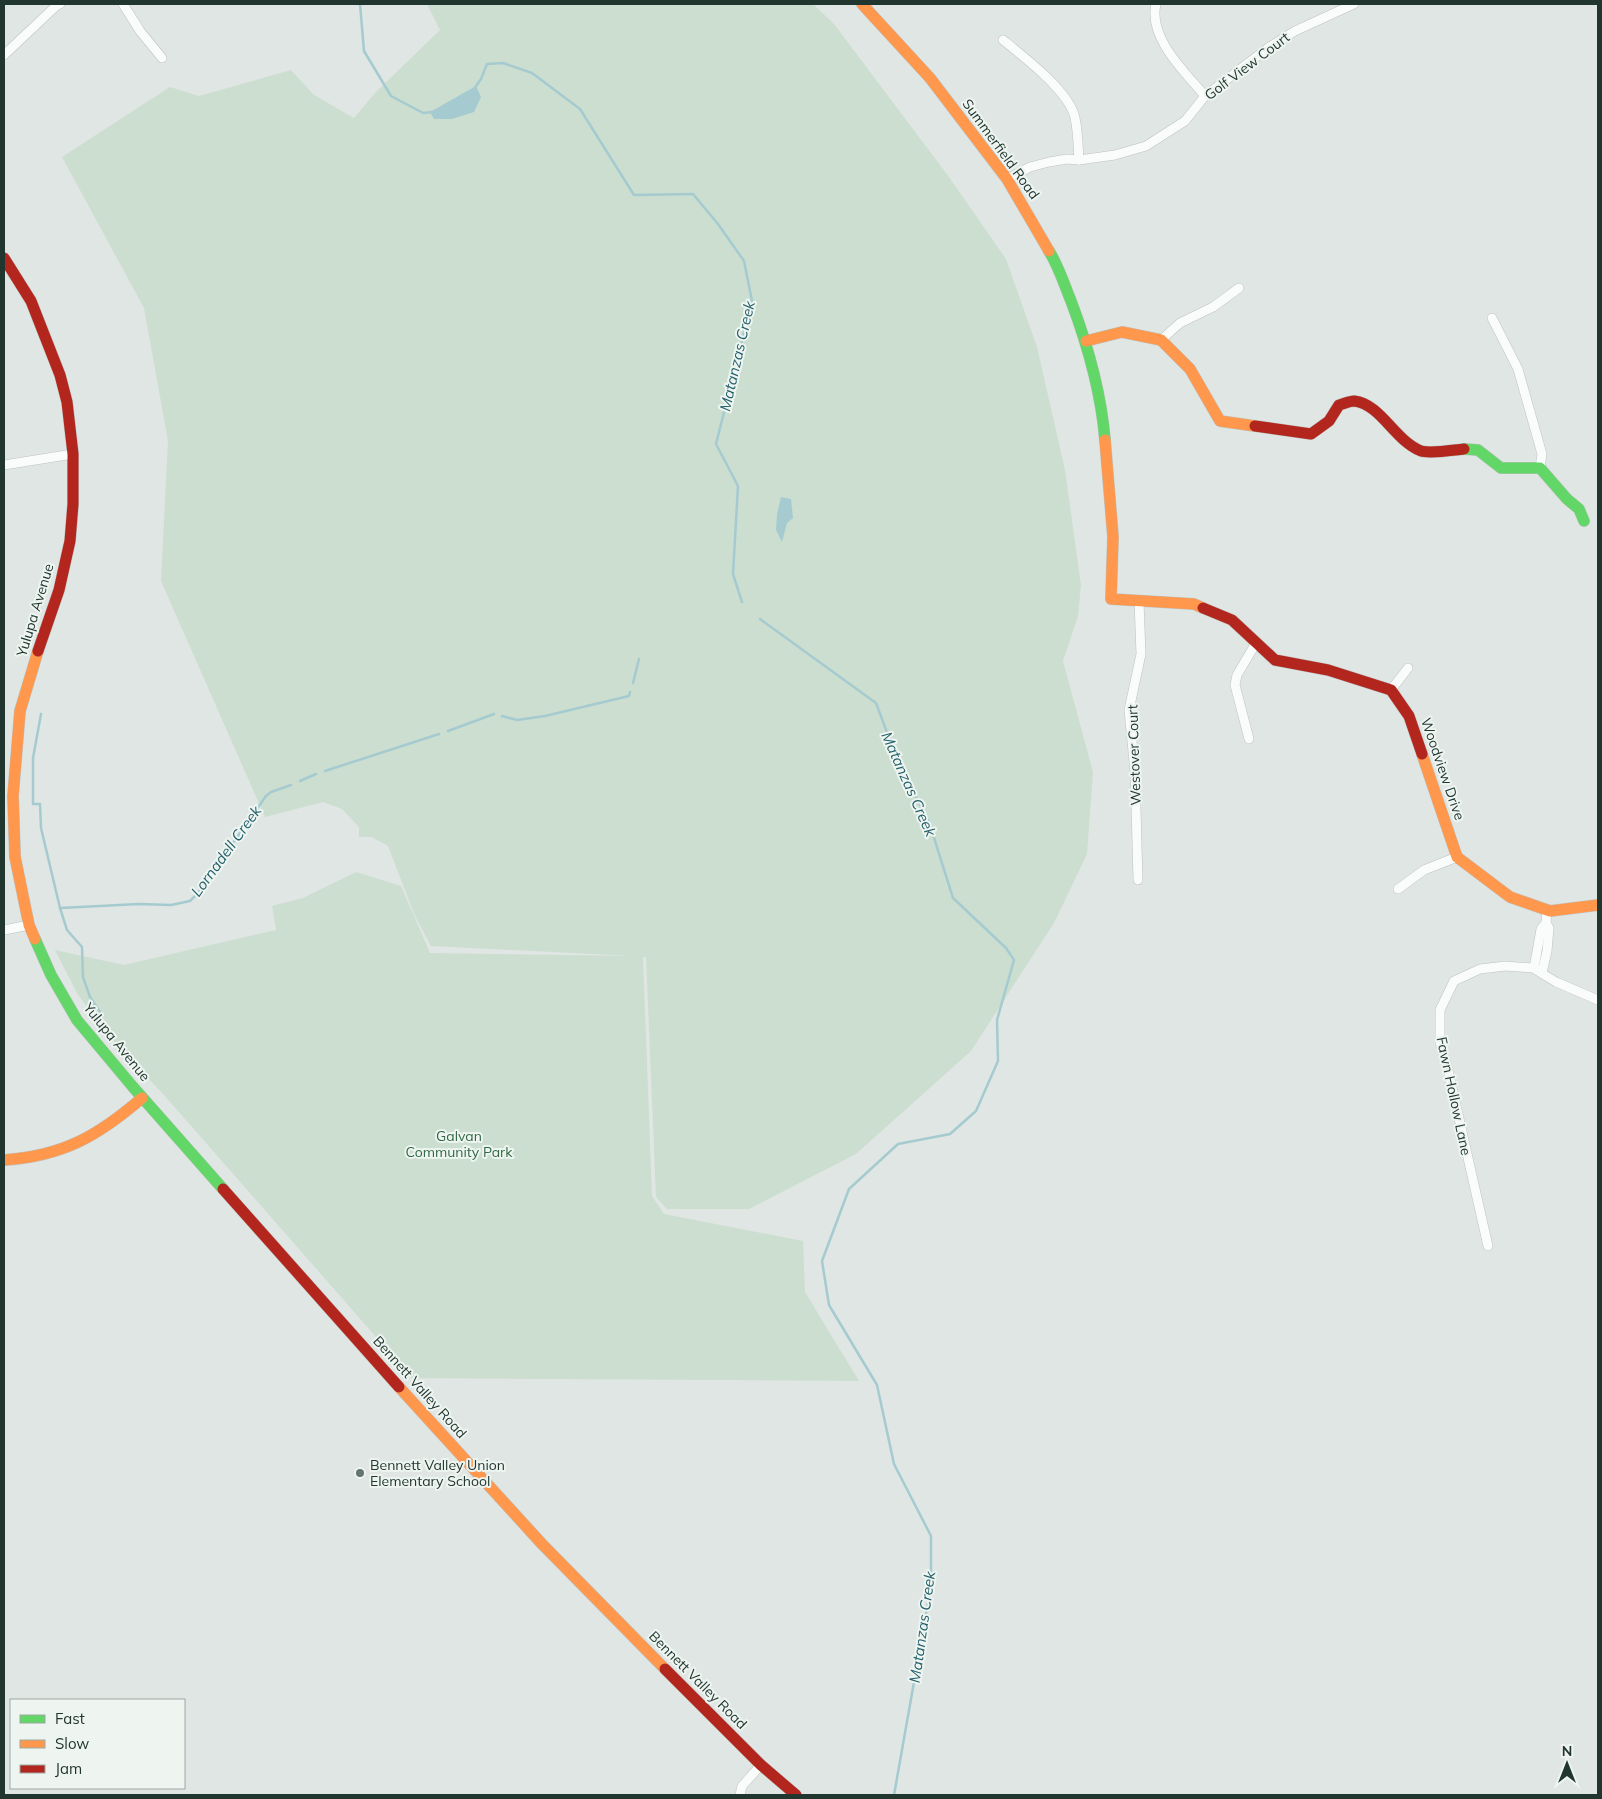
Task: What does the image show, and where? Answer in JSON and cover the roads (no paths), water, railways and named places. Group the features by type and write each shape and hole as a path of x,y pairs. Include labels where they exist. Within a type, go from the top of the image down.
{"street":[{"path":"4,55 60,4"},
{"path":"123,4 140,32 162,58"},
{"name":"Summerfield Road","path":"862,4 930,78 1007,179 1057,264 1086,341 1104,430 1114,537 1111,599 1139,601"},
{"path":"1156,4 1156,25 1170,55 1204,96"},
{"name":"Golf View Court","path":"1007,179 1030,167 1067,159 1079,160 1115,155 1146,146 1185,121 1204,96 1268,48 1295,31 1354,4"},
{"path":"1003,40 1032,63 1063,96 1075,116 1079,160"},
{"name":"Yulupa Avenue","path":"4,258 31,301 60,375 67,402 73,454 73,504 70,541 59,590 28,681 20,711 13,796 15,856 30,925 51,975 77,1020 142,1098"},
{"path":"1161,340 1180,323 1213,307 1240,288"},
{"path":"1492,318 1518,369 1542,454 1540,468 1567,500 1579,509 1584,520"},
{"path":"1086,341 1122,332 1161,340 1190,369 1220,421 1311,434 1329,421 1339,405 1353,401 1372,408 1408,445 1424,452 1471,449 1478,450 1501,468 1540,468"},
{"path":"4,465 73,454"},
{"path":"1139,601 1194,604 1232,620 1275,660 1328,670 1391,690 1408,668"},
{"name":"Westover Court","path":"1138,880 1130,710 1140,654 1139,601"},
{"path":"1249,739 1235,685 1237,675 1256,643"},
{"name":"Woodview Drive","path":"1391,690 1409,716 1457,857"},
{"path":"1398,889 1424,870 1457,857 1510,897 1547,910 1598,905"},
{"path":"1538,971 1541,929 1546,923 1547,910"},
{"path":"4,930 30,925"},
{"name":"Fawn Hollow Lane","path":"1488,1246 1440,1042 1440,1010 1454,981 1480,969 1505,966 1538,971 1556,982 1598,1000"},
{"path":"4,1160 20,1160 73,1145 101,1131 142,1098"},
{"name":"Bennett Valley Road","path":"142,1098 433,1425 542,1544 761,1765 796,1795"},
{"path":"740,1795 742,1786 761,1765"}],"water":[{"path":"476,86 481,97 474,112 452,119 434,119 430,112"},
{"path":"781,497 791,499 793,518 787,523 782,542 776,530"}],"waterway":[{"name":"Matanzas Creek","path":"360,4 364,51 391,96 423,113 432,112"},
{"name":"Matanzas Creek","path":"474,89 481,79 487,64 503,63 532,73 580,109 634,195 693,194 718,224 744,261 752,301 716,444 738,486 733,574 742,602"},
{"name":"Matanzas Creek","path":"760,619 876,703 898,762 929,822 953,898 1006,948 1014,960 997,1020 998,1061 976,1111 950,1134 898,1144 849,1189 822,1261 829,1305 877,1385 894,1464 931,1536 931,1586 894,1795"},
{"path":"633,683 639,659"},
{"path":"502,716 517,720 545,716 629,696 630,692"},
{"name":"Lornadell Creek","path":"41,714 33,758 33,804 40,804 41,828 60,908 139,904 171,905 190,901 198,893 266,796 271,792 291,785"},
{"path":"448,731 494,714"},
{"path":"325,771 439,734"},
{"path":"300,781 316,774"},
{"path":"60,908 67,930 82,947 83,977 90,997 100,1012"}],"place":[{"name":"Bennett Valley Union Elementary School","path":"360,1473"}],"park label":[{"name":"Galvan Community Park","path":"459,1144"}]}
